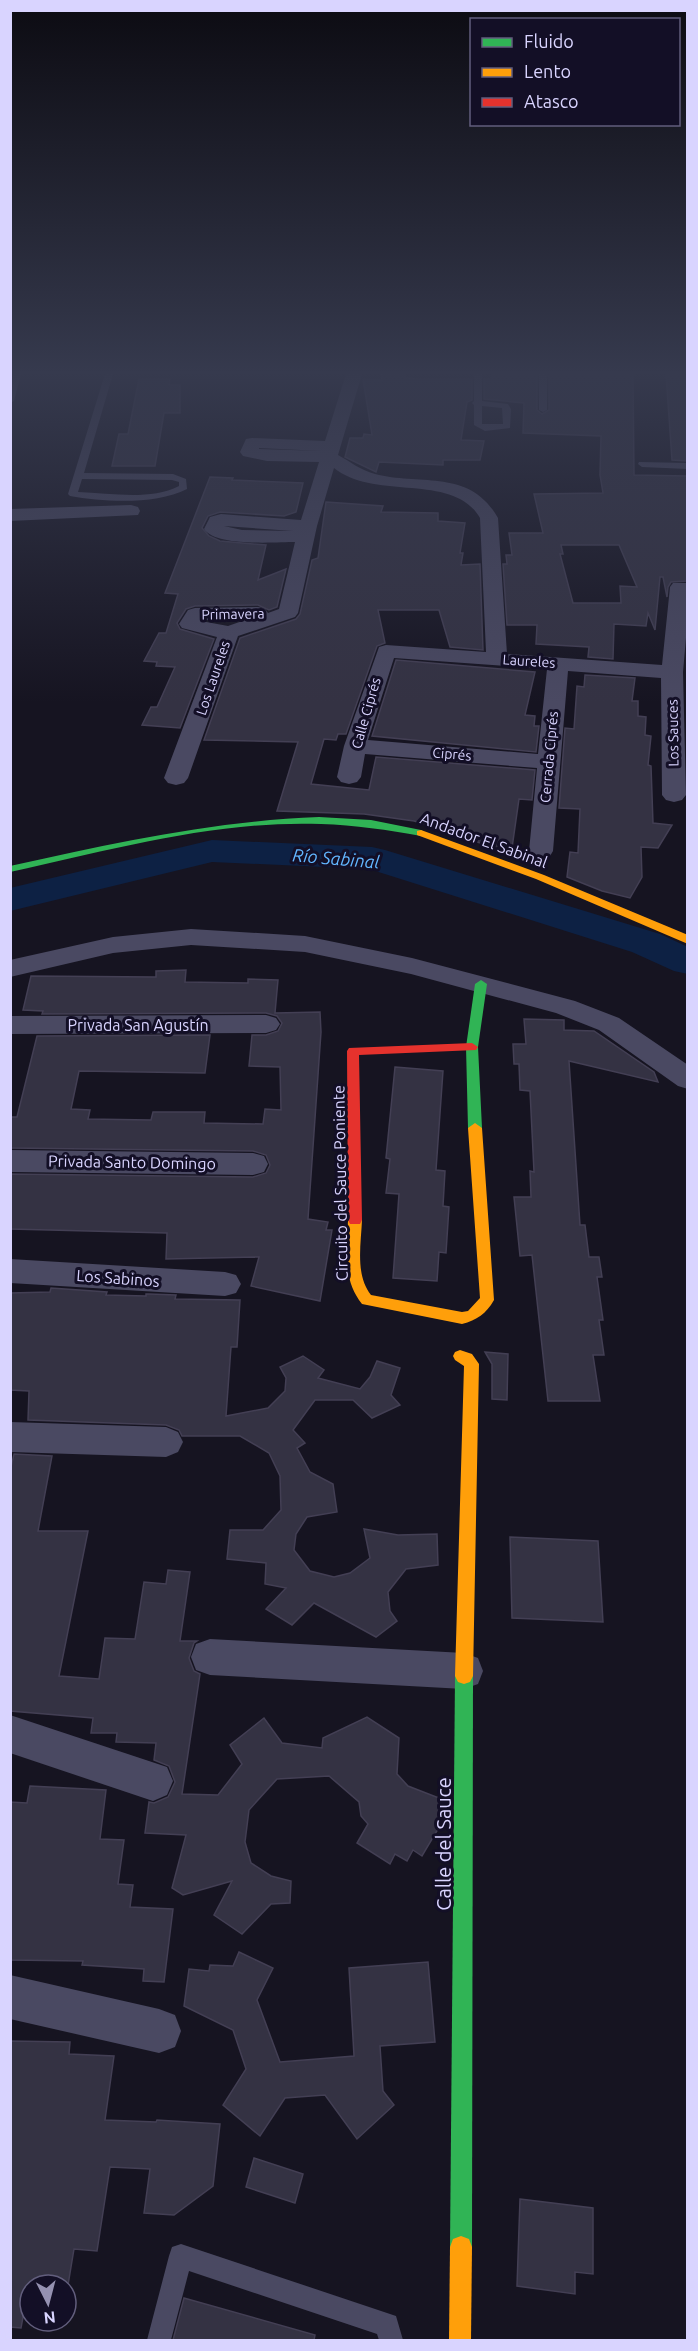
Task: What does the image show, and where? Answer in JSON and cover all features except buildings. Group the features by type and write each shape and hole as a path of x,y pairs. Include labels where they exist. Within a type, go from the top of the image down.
{"street":[{"path":"288,613 307,531 322,484"},
{"path":"403,484 438,486 457,491 486,508 489,518 497,658"},
{"path":"10,515 131,511"},
{"name":"Los Sauces","path":"674,795 672,672 680,587"},
{"name":"Los Laureles","path":"177,778 229,632 288,613"},
{"name":"Primavera","path":"229,632 189,624 195,614 288,613"},
{"name":"Laureles","path":"386,651 672,672"},
{"name":"Calle Ciprés","path":"349,777 355,746 386,651"},
{"name":"Cerrada Ciprés","path":"541,851 558,663"},
{"name":"Ciprés","path":"355,746 549,762"},
{"name":"Andador El Sabinal","path":"10,869 175,835 284,821 374,824 416,831 450,843 525,871 687,940"},
{"path":"10,969 113,945 191,937 305,944 412,966 565,1006 609,1024 687,1079"},
{"name":"Circuito del Sauce Poniente","path":"472,1047 353,1052 355,1271 359,1293 367,1300 462,1318 472,1315 487,1300 472,1047 481,984"},
{"name":"Privada San Agustín","path":"10,1025 266,1024"},
{"name":"Privada Santo Domingo","path":"10,1161 253,1164"},
{"name":"Los Sabinos","path":"10,1271 225,1284"},
{"name":"Calle del Sauce","path":"460,1356 467,1358 472,1364 464,1671 460,2340"},
{"path":"10,1437 166,1442"},
{"path":"210,1657 464,1671"},
{"path":"10,1734 153,1781"},
{"path":"10,1997 159,2031"}],"lane":[{"path":"76,484 73,494 161,496 176,493 184,487 183,484"},
{"path":"159,2340 181,2256 387,2325 391,2340"}],"waterway":[{"name":"Río Sabinal","path":"10,900 212,851 372,858 646,943 688,962"}],"traffic: fast":[{"path":"10,869 162,836 267,822 319,820 371,824 421,833"},
{"path":"475,1128 472,1047 481,984"},
{"path":"461,2247 464,1676"}],"traffic: slow":[{"path":"421,833 540,877 688,940"},
{"path":"355,1220 355,1273 357,1284 367,1300 462,1318 473,1315 487,1300 475,1128"},
{"path":"460,1356 467,1358 472,1364 464,1676"},
{"path":"460,2340 461,2247"}],"traffic: jam":[{"path":"355,1220 353,1051 472,1047"}]}
